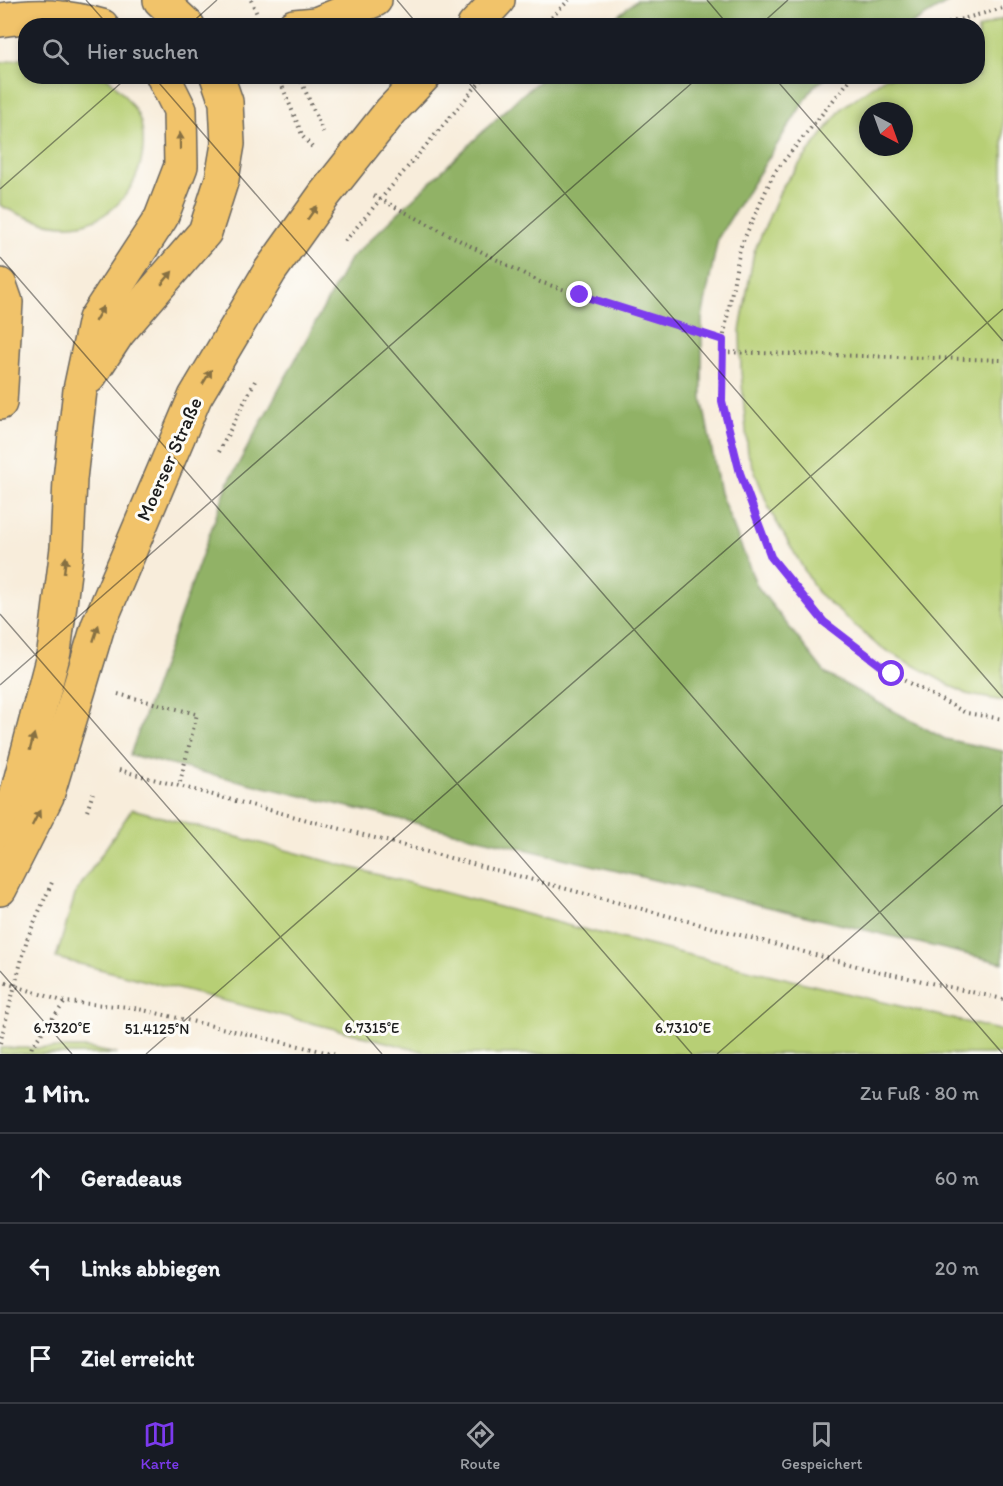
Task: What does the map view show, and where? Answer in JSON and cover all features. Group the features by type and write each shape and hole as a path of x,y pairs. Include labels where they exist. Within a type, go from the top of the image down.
{"main road":[{"path":"160,0 179,18"},
{"path":"331,18 375,0"},
{"path":"481,18 498,0"},
{"path":"0,20 23,16 72,18"},
{"path":"0,859 54,652 67,549 70,479 80,390 95,319 160,218 181,166 180,110 168,84"},
{"path":"80,390 118,333 205,232 222,179 228,144 226,102 220,84"},
{"name":"Moerser Straße","path":"0,889 47,796 98,626 195,398 270,272 340,176 391,111 416,84"},
{"path":"0,285 6,302 0,403"}],"path":[{"path":"551,18 569,0"},
{"path":"967,18 1003,8"},
{"path":"281,84 303,137 340,176"},
{"path":"339,249 380,197 478,84"},
{"path":"846,84 774,173 740,248 723,340 722,401 740,473 771,557 824,622 892,674 966,712 1003,719"},
{"path":"380,197 540,282 723,340"},
{"path":"723,352 1003,360"},
{"path":"217,455 259,372"},
{"path":"111,692 197,714 179,786"},
{"path":"119,770 868,969 1003,999"},
{"path":"0,1043 27,939"},
{"path":"0,981 65,1002 130,1007 334,1054"},
{"path":"30,1054 32,1046 65,1002"}],"green space":[{"path":"637,0 952,0 922,18 615,18"},
{"path":"1003,18 1003,701 966,694 878,646 817,592 770,511 748,454 740,331 754,252 782,187 843,107 876,84 985,84 985,26"},
{"path":"18,59 18,84 114,84 125,97 140,120 143,153 132,185 123,199 111,210 96,219 80,224 59,225 29,218 0,205 0,63"},
{"path":"535,84 817,84 718,238 702,318 702,398 720,493 757,586 826,674 945,739 1003,751 1003,963 130,755 228,483 350,259"},
{"path":"132,809 574,927 1003,1031 1003,1054 433,1054 56,958 76,892"},
{"path":"0,1048 86,1048 117,1054 0,1054"}],"route":[{"path":"580,295 723,340 722,401 740,473 771,557 824,622 892,674"}]}
